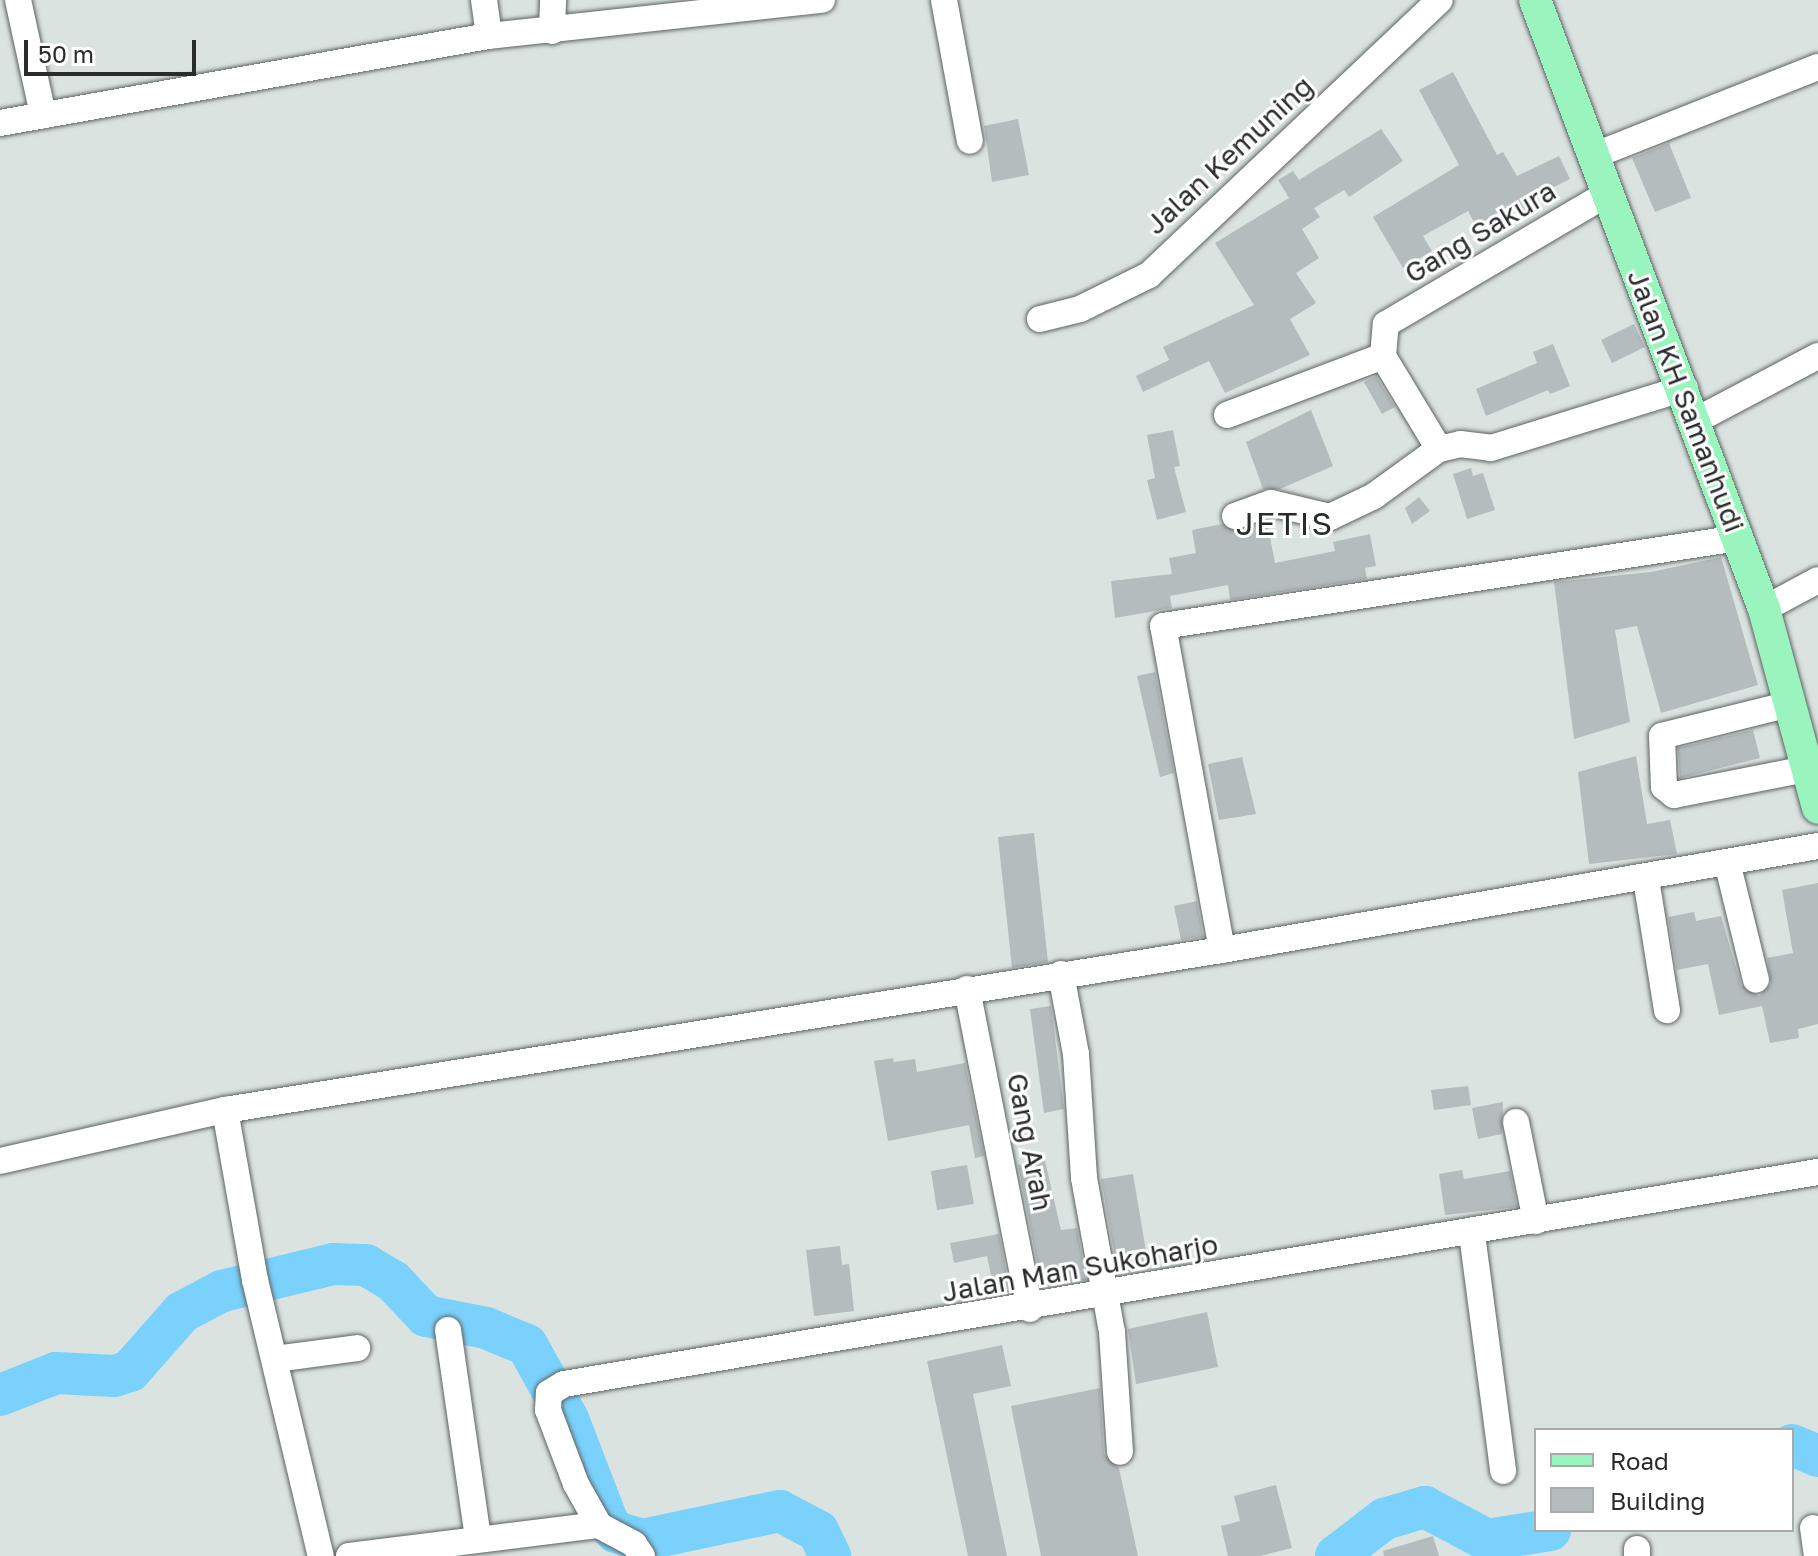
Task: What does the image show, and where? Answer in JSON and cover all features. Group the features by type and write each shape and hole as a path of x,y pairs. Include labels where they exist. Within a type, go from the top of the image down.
{"main road":[{"name":"Jalan KH Samanhudi","path":"1535,0 1607,194 1685,388 1764,609 1818,808"}],"street":[{"path":"18,0 43,115"},
{"path":"484,0 489,36"},
{"path":"552,31 553,0"},
{"path":"0,123 489,36 822,0"},
{"path":"944,0 970,141"},
{"name":"Jalan Kemuning","path":"1040,319 1080,309 1149,275 1440,0"},
{"path":"1593,156 1818,67"},
{"name":"Gang Sakura","path":"1383,356 1386,324 1607,194"},
{"path":"1227,415 1383,356 1439,449"},
{"path":"1695,421 1818,356"},
{"path":"1235,516 1271,503 1308,515 1344,513 1439,449 1460,444 1491,448 1685,388"},
{"path":"1222,950 1163,626 1738,538"},
{"path":"1764,609 1818,580"},
{"path":"1790,704 1662,736 1664,787 1674,795 1807,769"},
{"path":"0,1161 225,1110 1222,950 1728,866 1818,846"},
{"path":"1728,866 1756,980"},
{"path":"1646,879 1667,1010"},
{"path":"1061,974 1076,1054 1084,1178 1107,1295 1120,1452"},
{"name":"Gang Arah","path":"967,989 1030,1309"},
{"path":"225,1110 255,1280 321,1556"},
{"path":"1516,1122 1536,1221"},
{"name":"Jalan Man Sukoharjo","path":"599,1525 576,1484 548,1410 556,1389 1472,1234 1818,1172"},
{"path":"1472,1234 1503,1471"},
{"path":"448,1330 478,1538"},
{"path":"275,1359 357,1348"},
{"path":"349,1556 599,1525 634,1544 642,1556"},
{"path":"1813,1528 1817,1556"}],"building":[{"path":"1453,72 1497,155 1503,152 1517,176 1559,156 1570,179 1530,199 1536,209 1521,219 1512,204 1476,226 1468,211 1423,236 1432,251 1403,268 1373,217 1459,165 1419,90"},
{"path":"1018,119 1029,175 992,182 984,126"},
{"path":"1381,129 1403,161 1349,197 1344,190 1314,208 1320,217 1302,229 1319,258 1296,273 1316,303 1290,319 1310,355 1225,393 1209,361 1143,392 1136,376 1169,360 1163,347 1254,305 1215,243 1289,198 1278,180 1293,171 1299,180"},
{"path":"1669,143 1691,198 1655,212 1632,158"},
{"path":"1634,324 1645,347 1612,363 1601,340"},
{"path":"1553,344 1570,386 1550,394 1548,390 1486,416 1476,389 1537,363 1533,352"},
{"path":"1376,376 1395,407 1382,414 1364,382"},
{"path":"1311,410 1333,466 1280,489 1263,489 1246,442"},
{"path":"1173,430 1180,466 1174,467 1186,512 1157,520 1147,480 1155,478 1147,435"},
{"path":"1471,468 1473,476 1483,473 1495,510 1467,519 1453,474"},
{"path":"1419,497 1430,511 1412,524 1405,508"},
{"path":"1267,521 1275,563 1335,551 1333,542 1370,534 1376,566 1365,568 1367,579 1230,600 1228,585 1170,596 1172,608 1115,618 1111,581 1172,574 1169,558 1196,553 1192,530 1222,524 1240,531"},
{"path":"1721,557 1758,685 1661,713 1637,626 1615,630 1630,722 1574,739 1554,582 1651,572"},
{"path":"1155,672 1174,773 1160,777 1137,676"},
{"path":"1753,730 1760,758 1680,778 1678,748"},
{"path":"1636,756 1647,824 1670,820 1677,854 1589,864 1578,772"},
{"path":"1242,757 1256,814 1219,820 1208,764"},
{"path":"1034,833 1048,962 1012,968 998,837"},
{"path":"1818,883 1818,1024 1798,1029 1799,1038 1770,1043 1762,1006 1719,1015 1708,964 1677,970 1668,917 1694,912 1696,921 1721,916 1741,985 1759,996 1771,984 1767,958 1793,953 1782,890"},
{"path":"1197,901 1203,937 1181,940 1174,906"},
{"path":"1051,1006 1064,1109 1044,1113 1030,1009"},
{"path":"893,1058 894,1062 915,1059 917,1072 965,1063 984,1156 975,1158 969,1125 888,1141 874,1061"},
{"path":"1468,1086 1471,1105 1434,1110 1431,1090"},
{"path":"1503,1102 1502,1134 1478,1139 1472,1108"},
{"path":"1045,1161 1061,1230 1077,1228 1086,1280 1042,1287 1018,1165"},
{"path":"967,1165 974,1204 937,1210 931,1171"},
{"path":"1462,1170 1464,1179 1510,1171 1517,1207 1445,1215 1439,1174"},
{"path":"1133,1174 1149,1269 1118,1274 1101,1179"},
{"path":"999,1234 1010,1292 995,1295 987,1256 954,1263 950,1243"},
{"path":"840,1246 842,1265 849,1264 854,1311 814,1316 806,1250"},
{"path":"1207,1312 1218,1367 1136,1384 1128,1329"},
{"path":"1002,1345 1011,1386 973,1394 1007,1556 968,1556 927,1361"},
{"path":"1100,1388 1104,1454 1119,1468 1138,1556 1041,1556 1011,1406"},
{"path":"1276,1485 1292,1548 1260,1556 1228,1556 1221,1526 1240,1521 1234,1496"},
{"path":"1433,1536 1439,1556 1384,1556 1383,1551"}],"waterway":[{"path":"0,1395 56,1373 114,1376 130,1371 182,1312 222,1291 334,1264 366,1265 393,1281 426,1316 486,1328 527,1345 568,1419 608,1523 616,1532 642,1540 780,1511 818,1531 830,1556"},
{"path":"1794,1446 1818,1456"},
{"path":"1336,1556 1384,1519 1425,1507 1487,1540 1537,1532"}],"district":[{"name":"JETIS","path":"1285,523"}]}
